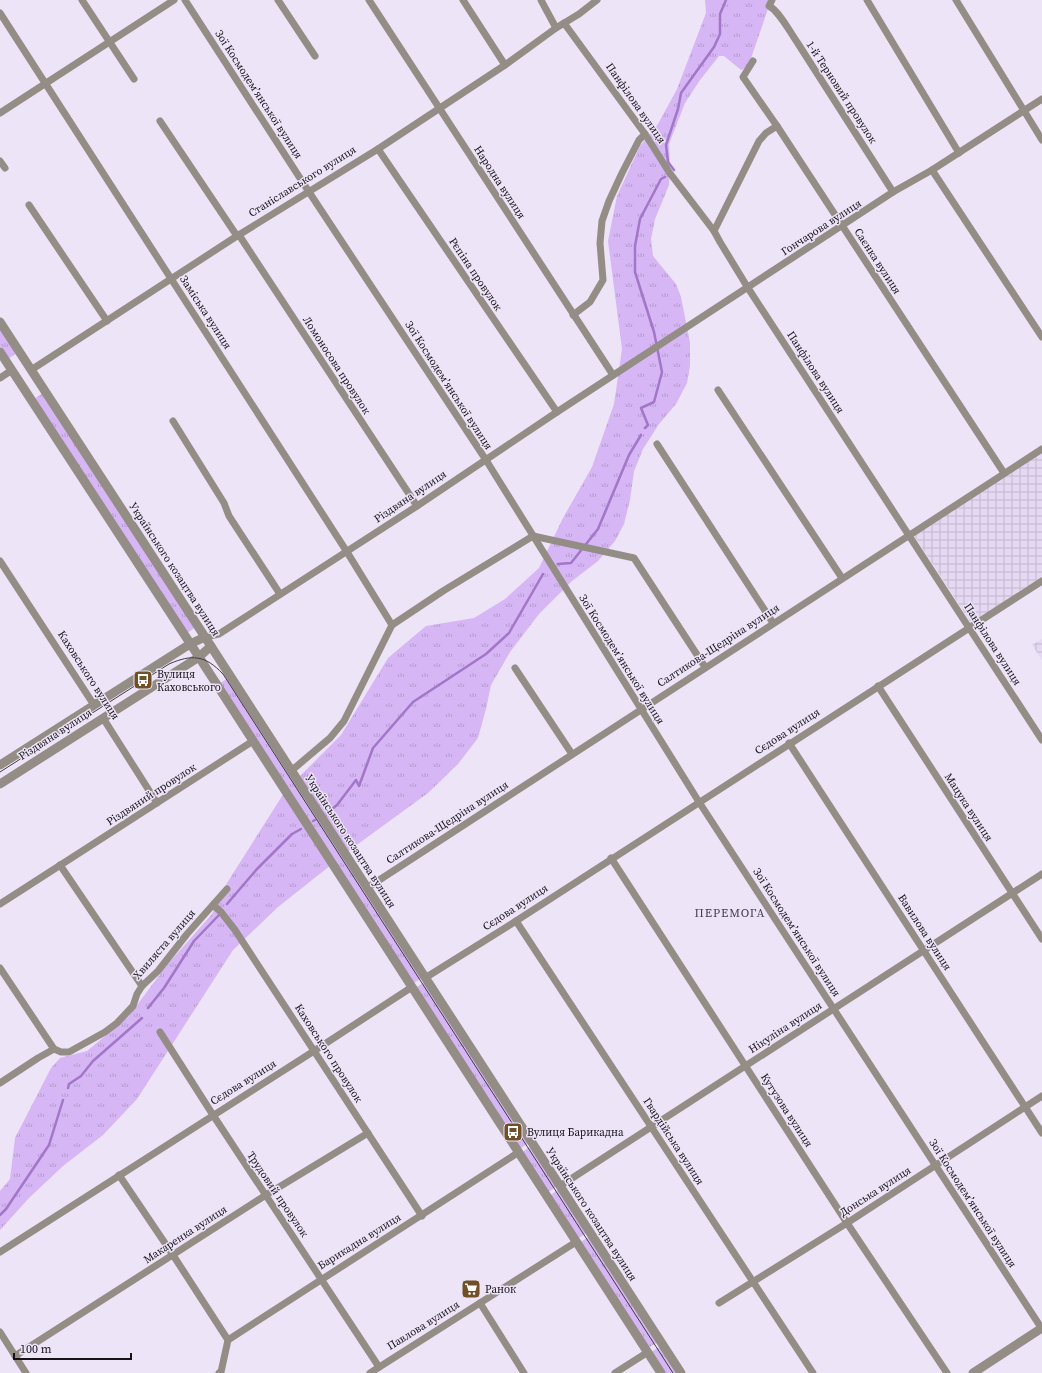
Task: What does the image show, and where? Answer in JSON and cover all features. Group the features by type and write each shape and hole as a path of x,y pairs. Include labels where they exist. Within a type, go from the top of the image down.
{"street":[{"path":"82,0 134,79"},
{"path":"0,113 174,0"},
{"name":"Зої Космодем’янської вулиця","path":"185,0 309,192 486,460 699,802 1042,1328"},
{"path":"278,0 315,56"},
{"name":"Народна вулиця","path":"369,0 613,375"},
{"path":"463,0 505,65"},
{"path":"541,0 556,28"},
{"name":"Станіславського вулиця","path":"18,379 238,236 378,149 505,65 597,0"},
{"path":"867,0 959,153"},
{"path":"956,0 1042,140"},
{"name":"1-й Терновий провулок","path":"770,3 771,7 797,42 893,192"},
{"name":"Заміська вулиця","path":"0,13 348,552 392,625"},
{"name":"Панфілова вулиця","path":"564,23 645,134 669,172 714,231 748,288 970,627 1042,740"},
{"name":"Саєнка вулиця","path":"753,61 743,77 778,126 1004,473"},
{"name":"Гончарова вулиця","path":"613,375 893,192 932,170 1042,99"},
{"name":"Ломоносова провулок","path":"160,121 417,506"},
{"path":"714,231 759,141 766,133 778,126"},
{"path":"573,315 590,302 603,280 600,243 602,221 619,180 639,140 645,134"},
{"name":"Рєпіна провулок","path":"378,149 557,412"},
{"path":"0,161 5,168"},
{"path":"932,170 1042,337"},
{"path":"29,205 107,321"},
{"name":"Українського козацтва вулиця","path":"0,322 681,1373"},
{"path":"0,352 199,657 661,1373"},
{"path":"0,378 26,362"},
{"name":"Різдвяна вулиця","path":"0,765 190,644 205,637 219,634 348,552 613,375"},
{"path":"718,390 842,578"},
{"path":"173,421 224,503 229,516 280,594"},
{"path":"657,444 773,623"},
{"name":"Салтикова-Щедріна вулиця","path":"367,888 909,534 1042,449"},
{"path":"291,771 330,738 344,721 392,625 443,591 533,536 634,558 706,667"},
{"name":"Каховського вулиця","path":"0,561 157,803"},
{"name":"Сєдова вулиця","path":"0,1252 1042,581"},
{"name":"Різдвяна вулиця","path":"0,784 199,657 211,646 219,634"},
{"path":"515,668 572,754"},
{"name":"Мацука вулиця","path":"878,686 1042,939"},
{"name":"Різдвяний провулок","path":"0,904 253,741"},
{"name":"Вавилова вулиця","path":"790,743 1042,1133"},
{"name":"Кутузова вулиця","path":"611,858 847,1223 947,1373"},
{"path":"60,865 142,986"},
{"name":"Нікуліна вулиця","path":"560,1186 1042,874"},
{"name":"Хвиляста вулиця","path":"0,1083 38,1058 54,1050 69,1052 105,1032 117,1023 133,1006 137,994 142,986 158,971 227,889"},
{"name":"Каховського провулок","path":"212,905 221,912 235,930 422,1216"},
{"name":"Гвардійська вулиця","path":"516,920 813,1373"},
{"path":"0,968 54,1050"},
{"name":"Трудовий провулок","path":"160,1032 212,1115 379,1367"},
{"name":"Донська вулиця","path":"719,1303 847,1223 1042,1096"},
{"name":"Макаренка вулиця","path":"15,1356 266,1195 368,1133"},
{"name":"Барикадна вулиця","path":"228,1340 532,1144"},
{"path":"119,1175 228,1340 220,1373"},
{"name":"Павлова вулиця","path":"370,1373 590,1233"},
{"path":"480,1303 524,1373"},
{"path":"972,1373 1042,1328"},
{"path":"0,1332 26,1373"},
{"path":"615,1373 648,1352"}],"shaded area":[{"path":"1042,453 1042,577 971,623 913,534"},
{"path":"1042,639 1042,660 1032,645"}],"green space":[{"path":"705,0 771,0 748,67 741,70 724,56 719,56 700,80 685,103 669,144 669,185 655,219 651,239 653,256 676,284 681,297 690,343 690,366 687,383 676,404 659,424 643,449 634,471 630,500 624,524 615,541 598,561 572,581 539,614 510,652 491,685 478,738 458,764 428,793 347,852 299,777 341,735 388,658 426,626 474,618 505,599 539,568 563,518 592,467 614,404 622,349 608,241 617,196 640,146 658,124 677,89 706,13"},
{"path":"0,327 17,353 8,359 0,346"},
{"path":"43,393 196,627 187,633 34,399"},
{"path":"228,678 422,978 412,984 219,684"},
{"path":"284,793 331,865 278,907 233,950 137,1099 103,1135 63,1166 29,1198 0,1230 0,1191 10,1179 15,1138 51,1068 60,1058 87,1051 128,1017 167,965 212,914 227,883"},
{"path":"425,982 529,1143 519,1149 415,988"},
{"path":"531,1146 557,1186 547,1193 521,1153"},
{"path":"559,1189 587,1233 577,1239 549,1196"},
{"path":"590,1236 658,1342 648,1348 579,1243"},
{"path":"661,1346 678,1373 664,1373 651,1352"}],"waterway":[{"path":"674,170 668,162 666,145 678,109 681,93 714,47 720,34 720,14 726,0"},
{"path":"645,428 648,425 641,408 654,402 662,372 654,332 635,272 635,246 640,219 661,179 665,177"},
{"path":"558,564 571,563 598,529 629,455 641,435"},
{"path":"327,813 337,805 356,780 359,786 373,748 413,702 486,654 509,633 543,574"},
{"path":"227,904 257,869 292,834 301,829"},
{"path":"148,1008 164,988 194,941 219,915"},
{"path":"68,1088 69,1084 81,1076 93,1061 142,1018"},
{"path":"0,1215 6,1209 49,1145 63,1100"}],"tram line":[{"path":"0,772 169,664 185,659 198,658 210,663 223,674 673,1373"}],"place":[{"name":"Вулиця Каховського","path":"143,680"},
{"name":"Вулиця Барикадна","path":"513,1132"},
{"name":"Ранок","path":"471,1289"}],"district":[{"name":"ПЕРЕМОГА","path":"730,913"}]}
